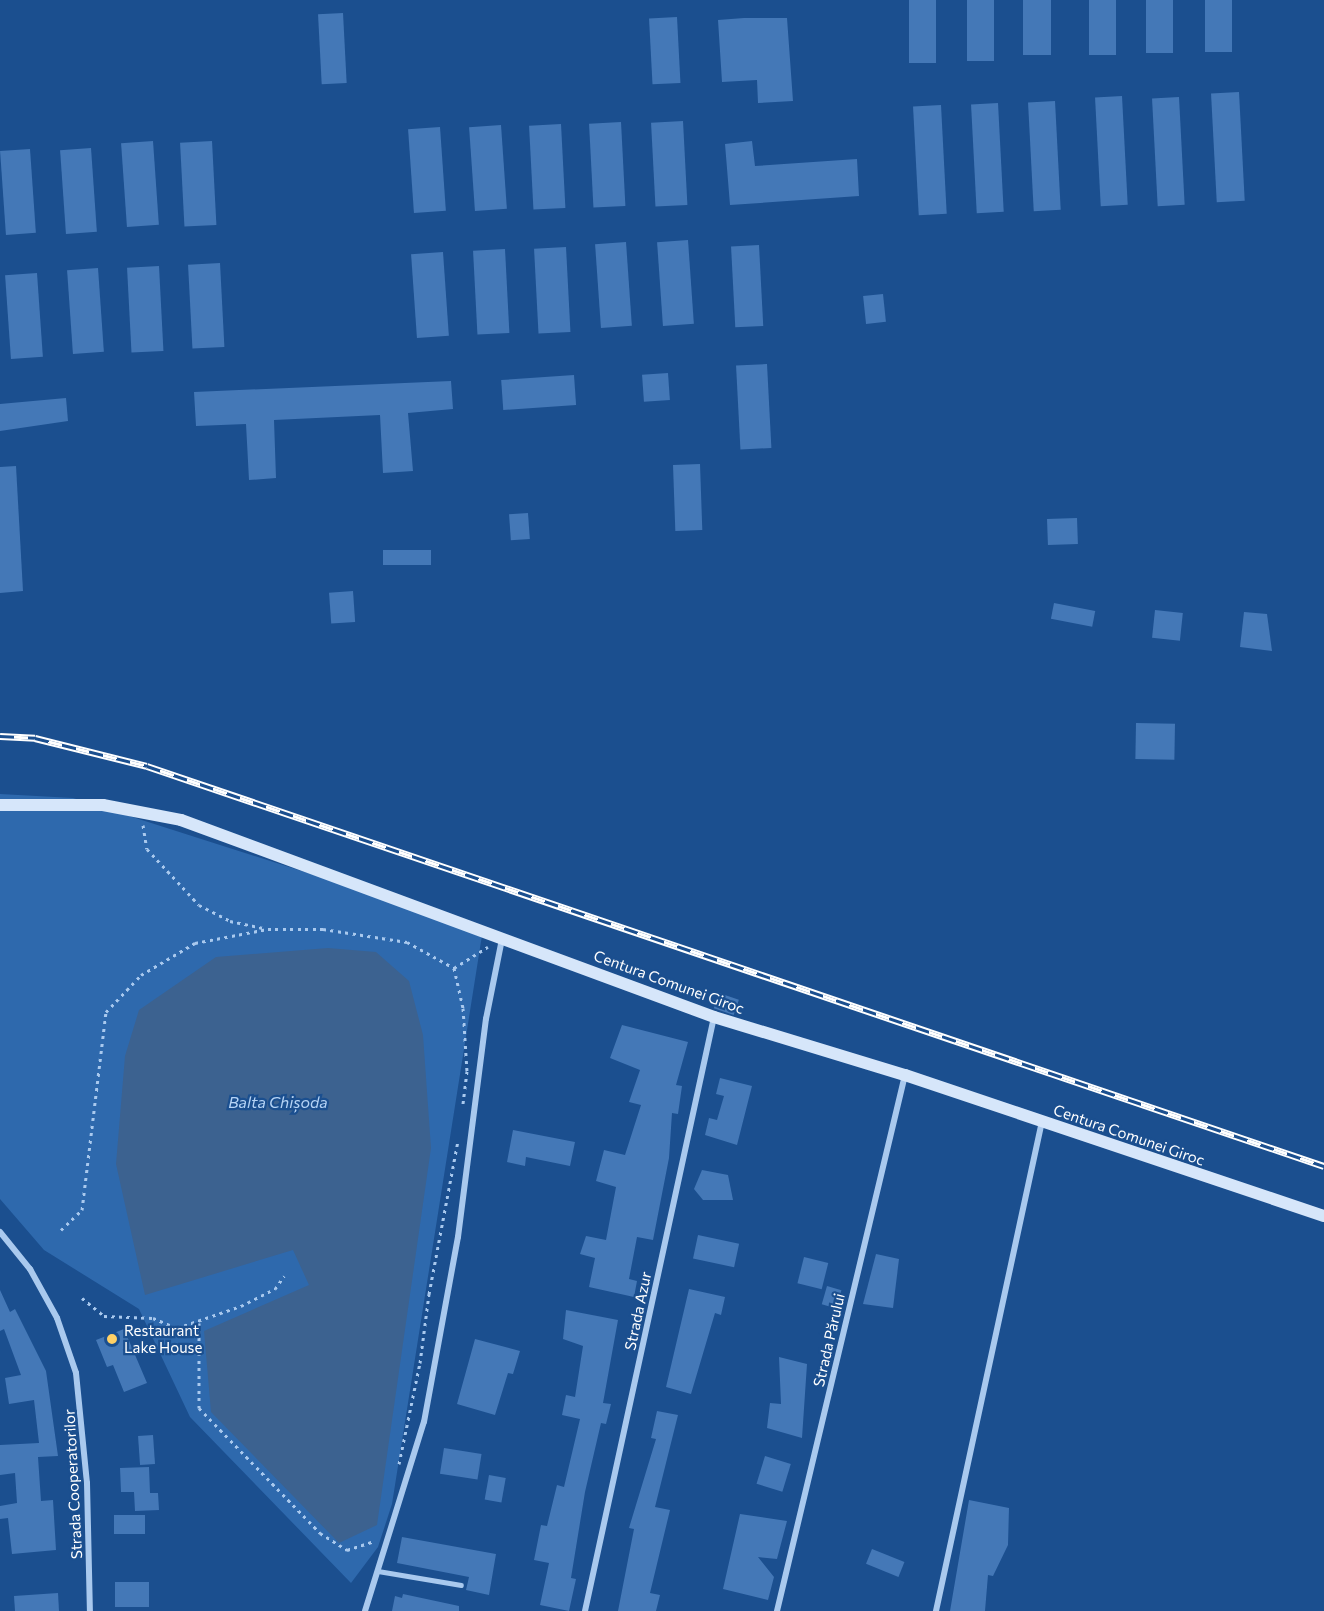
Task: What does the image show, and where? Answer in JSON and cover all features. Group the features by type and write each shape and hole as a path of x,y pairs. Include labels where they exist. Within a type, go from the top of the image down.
{"main road":[{"name":"Centura Comunei Giroc","path":"0,805 62,802 140,811 237,838 714,1017 905,1075 1324,1216"}],"street":[{"path":"365,1611 424,1422 458,1237 486,1019 502,938"},
{"name":"Strada Azur","path":"585,1611 714,1017"},
{"name":"Strada Părului","path":"777,1611 905,1075"},
{"path":"936,1611 1042,1121"},
{"name":"Strada Cooperatorilor","path":"0,1232 30,1269 57,1318 75,1373 87,1483 90,1611"}],"lane":[{"path":"378,1571 461,1585"}],"path":[{"path":"140,811 147,849 199,905 230,921 268,929"},
{"path":"61,1230 82,1210 106,1012 141,975 195,943 268,929 323,929 406,942 454,968 463,1008 467,1071 462,1113"},
{"path":"454,968 502,938"},
{"path":"397,1471 420,1363 429,1294 459,1134"},
{"path":"82,1298 104,1316 153,1318 177,1328 199,1323 275,1289 284,1276"},
{"path":"199,1323 200,1408 320,1533 347,1550 374,1544 378,1537"}],"shaded area":[{"path":"0,794 73,798 483,929 392,1504 378,1547 351,1583 190,1417 139,1309 44,1250 0,1199"}],"water":[{"name":"Balta Chișoda","path":"328,948 376,952 409,981 423,1035 431,1148 377,1525 339,1543 211,1412 204,1331 309,1285 293,1250 145,1295 116,1164 125,1056 139,1010 216,957"}],"building":[{"path":"909,0 936,0 936,63 909,63"},
{"path":"967,0 994,0 994,61 967,61"},
{"path":"1023,0 1051,0 1051,55 1023,55"},
{"path":"1089,0 1116,0 1116,55 1089,55"},
{"path":"1146,0 1173,0 1173,53 1146,53"},
{"path":"1205,0 1232,0 1232,52 1205,52"},
{"path":"343,13 347,83 322,84 318,14"},
{"path":"677,17 680,83 652,84 649,18"},
{"path":"787,18 793,101 758,103 757,80 722,82 718,20"},
{"path":"1239,92 1245,201 1217,202 1211,93"},
{"path":"1122,96 1128,205 1101,206 1095,97"},
{"path":"1179,97 1185,205 1158,206 1152,98"},
{"path":"1055,101 1061,210 1034,211 1028,102"},
{"path":"998,103 1004,212 977,213 971,104"},
{"path":"941,105 947,214 919,215 913,106"},
{"path":"683,121 687,205 655,207 651,123"},
{"path":"621,122 625,206 593,208 589,124"},
{"path":"561,124 565,208 533,210 529,126"},
{"path":"501,125 507,209 475,211 469,127"},
{"path":"440,127 446,211 414,213 408,129"},
{"path":"153,141 159,225 127,227 121,143"},
{"path":"212,141 216,225 184,227 180,143"},
{"path":"752,141 755,166 857,159 859,196 730,205 725,144"},
{"path":"91,148 97,232 66,234 60,150"},
{"path":"30,149 36,233 6,235 0,151"},
{"path":"688,240 694,324 663,326 657,242"},
{"path":"626,242 632,326 601,328 595,244"},
{"path":"759,245 763,326 735,327 731,246"},
{"path":"566,247 570,332 538,334 534,249"},
{"path":"505,249 509,333 477,335 473,251"},
{"path":"443,252 449,336 417,338 411,254"},
{"path":"220,263 224,347 192,349 188,265"},
{"path":"159,266 163,351 131,353 127,268"},
{"path":"98,268 104,352 73,354 67,270"},
{"path":"37,273 43,357 11,359 5,275"},
{"path":"883,294 886,322 866,324 863,296"},
{"path":"767,364 771,448 740,450 736,366"},
{"path":"668,373 670,400 644,402 642,375"},
{"path":"574,375 576,405 503,410 501,380"},
{"path":"451,381 453,409 408,413 413,471 383,473 380,415 274,420 276,478 249,480 246,424 196,426 194,392"},
{"path":"66,398 68,421 0,431 0,404"},
{"path":"700,464 702,530 675,531 673,465"},
{"path":"16,466 23,591 0,593 0,467"},
{"path":"528,513 530,539 511,540 509,514"},
{"path":"1077,518 1078,544 1048,545 1047,519"},
{"path":"383,550 431,550 431,565 383,565"},
{"path":"353,591 355,622 331,624 329,593"},
{"path":"1054,603 1095,611 1092,627 1051,619"},
{"path":"1155,610 1183,613 1180,641 1152,638"},
{"path":"1244,612 1267,614 1272,651 1240,647"},
{"path":"1136,723 1175,724 1174,760 1135,759"},
{"path":"719,993 739,1000 734,1015 714,1008"},
{"path":"622,1025 688,1042 676,1085 682,1086 678,1114 672,1113 669,1158 653,1240 637,1237 629,1279 637,1281 634,1297 589,1287 595,1258 580,1254 586,1236 606,1240 616,1187 596,1181 604,1150 625,1155 641,1105 629,1102 640,1070 610,1058"},
{"path":"720,1078 752,1086 737,1145 705,1135 709,1118 717,1120 724,1096 716,1094"},
{"path":"513,1130 575,1142 570,1166 526,1157 525,1166 507,1162"},
{"path":"702,1170 728,1175 733,1200 703,1200 694,1189"},
{"path":"698,1235 739,1244 734,1267 693,1258"},
{"path":"876,1254 899,1259 893,1308 863,1304"},
{"path":"804,1257 828,1263 822,1289 797,1283"},
{"path":"827,1286 841,1290 836,1308 822,1304"},
{"path":"689,1289 725,1297 721,1315 715,1313 691,1394 666,1387"},
{"path":"0,1290 10,1312 15,1309 46,1371 58,1456 38,1457 41,1501 53,1500 56,1550 12,1554 8,1518 0,1519 0,1506 17,1503 15,1473 0,1475 0,1445 39,1443 34,1400 9,1404 5,1378 21,1375 4,1329 0,1331"},
{"path":"566,1310 618,1320 603,1403 611,1404 606,1424 601,1423 585,1492 571,1578 576,1579 569,1611 540,1605 549,1563 534,1560 541,1525 547,1526 557,1485 564,1487 580,1419 562,1415 566,1395 575,1397 583,1346 563,1339"},
{"path":"124,1329 147,1383 124,1392 113,1365 107,1367 96,1340"},
{"path":"475,1339 520,1351 513,1374 508,1373 495,1415 457,1404"},
{"path":"779,1357 807,1364 802,1438 767,1428 770,1403 781,1404"},
{"path":"657,1411 678,1415 655,1507 670,1510 650,1593 660,1595 656,1611 618,1611 634,1529 629,1528 656,1439 651,1438"},
{"path":"153,1435 155,1464 140,1465 138,1436"},
{"path":"444,1448 482,1454 477,1480 440,1474"},
{"path":"765,1456 791,1464 782,1492 757,1484"},
{"path":"149,1467 150,1493 158,1493 159,1510 135,1511 134,1492 121,1492 120,1468"},
{"path":"489,1475 506,1478 501,1503 485,1500"},
{"path":"969,1500 1009,1508 1008,1545 993,1576 988,1575 985,1611 950,1611"},
{"path":"740,1514 787,1521 777,1559 758,1557 774,1577 768,1600 723,1589"},
{"path":"114,1515 145,1515 145,1534 114,1534"},
{"path":"402,1537 496,1554 489,1595 466,1590 469,1577 397,1563"},
{"path":"872,1549 904,1562 898,1577 866,1564"},
{"path":"115,1582 149,1582 149,1607 115,1607"},
{"path":"58,1593 59,1611 15,1611 14,1596"},
{"path":"403,1594 459,1606 459,1611 392,1611 395,1596 402,1598"}],"railway":[{"path":"0,736 35,738 147,766 1324,1166"}],"place":[{"name":"Restaurant Lake House","path":"112,1339"}]}
